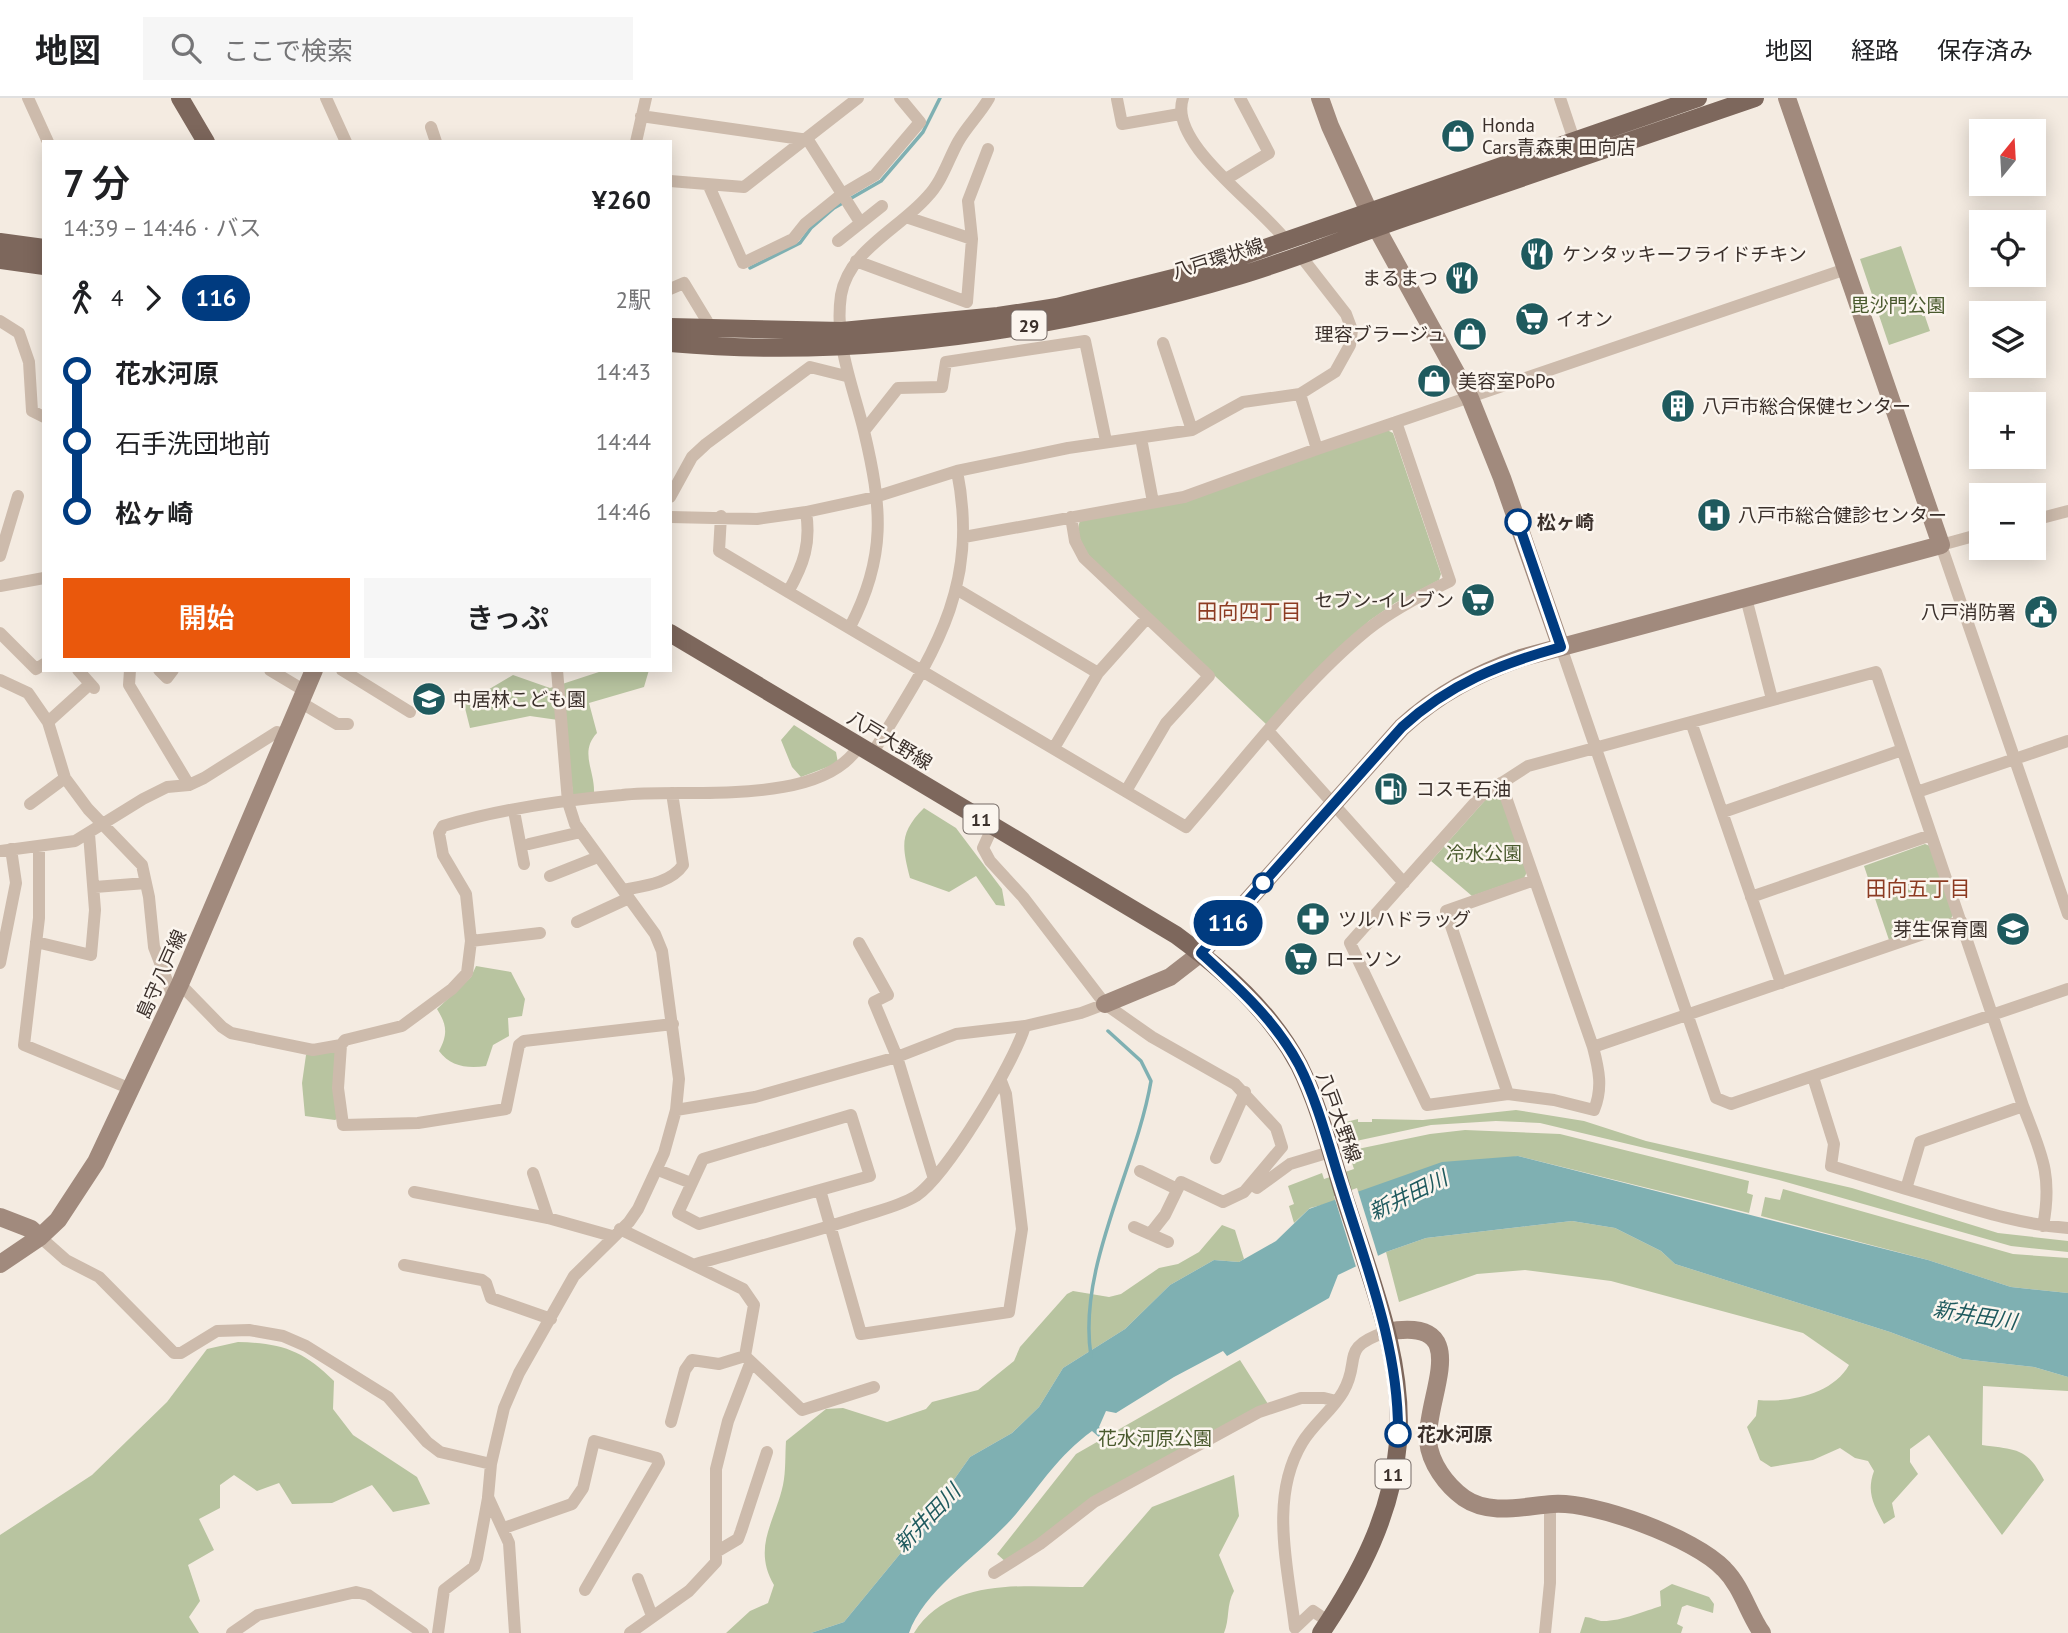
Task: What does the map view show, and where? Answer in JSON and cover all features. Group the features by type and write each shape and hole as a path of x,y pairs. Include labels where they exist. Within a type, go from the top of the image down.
{"main road":[{"path":"180,98 205,140"},
{"name":"八戸環状線","path":"672,343 948,337 1082,316 1207,285 1300,255 1372,219 1698,98"},
{"name":"八戸環状線","path":"672,327 842,338 1057,307 1193,273 1755,98"},
{"path":"0,242 42,248"},
{"path":"0,260 42,266"},
{"name":"八戸大野線","path":"672,635 1201,953 1256,1004 1299,1066 1333,1161 1386,1332 1395,1371 1398,1408 1398,1443 1392,1481 1368,1556 1325,1628"}],"street":[{"path":"28,98 47,140"},
{"path":"326,98 345,140"},
{"path":"636,140 646,98"},
{"path":"672,181 744,187 808,140 858,98"},
{"path":"709,186 743,263 793,239 805,224 841,195 874,176 920,122 900,98"},
{"path":"850,626 868,593 878,554 879,527 864,431 846,376 841,296 846,277 856,261 906,217 938,183 960,138 989,98"},
{"path":"1183,98 1180,114 1198,149 1265,214 1287,242"},
{"path":"1226,179 1269,153 1240,98"},
{"path":"1320,98 1372,219 1470,398 1502,478 1716,1098 1731,1104 2068,989"},
{"path":"1560,98 1575,143"},
{"path":"1787,98 2068,914"},
{"path":"1117,99 1122,124 1180,114"},
{"path":"640,116 808,140"},
{"path":"431,127 435,140"},
{"path":"808,140 860,222"},
{"path":"856,261 967,302 972,239 968,201 988,149"},
{"path":"838,241 882,206"},
{"path":"906,217 972,239"},
{"path":"672,517 721,516 757,519 806,512 875,497 957,471 1106,441 1192,430 1242,402 1300,394 1335,372 1350,345 1352,330 1346,314 1300,255"},
{"path":"964,537 1184,496 1846,269"},
{"path":"672,288 684,283 707,321 708,330"},
{"path":"0,321 19,333 29,362 32,411 42,416"},
{"path":"864,431 898,388 942,387 946,362 1084,341 1106,441"},
{"path":"1163,343 1192,430"},
{"path":"672,494 699,451 810,367 846,376"},
{"path":"1300,394 1317,449"},
{"path":"721,516 719,551 1186,827 1326,668 1367,630 1405,604 1450,580 1396,422"},
{"path":"1141,438 1153,502"},
{"path":"0,680 28,694 48,722 65,778 104,825 142,864 154,947 177,992 231,1033 313,1050 341,1045 355,1037 402,1026 433,1005 467,973 471,959 471,941 466,894 443,855 439,833 443,826 477,816 621,795 722,794 791,786 846,763 866,750 922,671 946,628 958,590 964,537 962,497 957,471"},
{"path":"0,556 18,496"},
{"path":"2046,517 2068,511"},
{"path":"788,592 807,551 809,534 806,512"},
{"path":"1071,517 1075,541 1084,558 1209,676 1166,723 1126,791"},
{"path":"676,1110 755,1097 897,1057 956,1034 1025,1026 1081,1013 1170,977 1201,953 1427,704 1486,670 1561,647 1969,537"},
{"path":"0,586 42,578"},
{"path":"958,590 1098,673"},
{"path":"1746,598 1772,699"},
{"path":"1054,748 1098,673 1147,618"},
{"path":"0,633 36,669 42,665"},
{"path":"48,722 92,687 80,672"},
{"path":"130,672 129,685 189,785"},
{"path":"272,672 337,724 348,724"},
{"name":"島守八戸線","path":"0,1264 40,1237 64,1212 84,1185 177,992 313,672"},
{"path":"345,672 410,712"},
{"path":"438,1633 444,1590 474,1567 477,1558 491,1464 511,1389 574,1276 638,1209 658,1170 676,1110 679,1079 662,951 655,934 581,832 568,802 557,672"},
{"path":"1501,783 1593,1047 1600,1073 1599,1097 1594,1110 1554,1100 1508,1094 1427,1105 1350,943 1480,797 1501,783 1528,766 1876,672 2047,1171 2048,1198 2043,1226"},
{"path":"1691,722 1781,983"},
{"path":"0,963 16,883 5,850 75,841 167,787 189,785 277,732 287,736"},
{"path":"1269,732 1404,883"},
{"path":"1917,792 2068,741"},
{"path":"1723,813 1902,750"},
{"path":"30,804 65,778"},
{"path":"577,922 626,894 678,873 683,865 673,793"},
{"path":"514,811 524,864"},
{"path":"993,826 983,848 990,861 1023,897 1105,1004 1152,1037 1221,1074 1245,1092 1276,1128 1282,1147 1251,1184 1232,1200 1223,1202 1181,1182 1165,1215 1150,1234"},
{"path":"529,844 581,832"},
{"path":"36,942 91,954 95,933 95,887 89,834"},
{"path":"1751,897 1931,835"},
{"path":"39,847 41,901 24,1045 131,1089"},
{"path":"550,876 598,857"},
{"path":"1508,1094 1446,911 1534,880"},
{"path":"95,887 146,883"},
{"path":"1593,1047 1961,921"},
{"path":"471,941 540,933"},
{"path":"859,943 888,995 874,1003 897,1057 934,1178"},
{"path":"341,1045 338,1088 343,1125 418,1122 506,1109 519,1045 524,1041 673,1024"},
{"path":"696,1264 903,1203 926,1188 1001,1081 1018,1050 1025,1026"},
{"path":"1812,1077 1834,1143 1831,1166 2043,1226 2068,1227"},
{"path":"820,1190 860,1334 1009,1312 1022,1229 1006,1094 1001,1081"},
{"path":"1216,1158 1245,1092"},
{"path":"1906,1189 1920,1142 2023,1105"},
{"path":"851,1115 870,1176 699,1224 678,1213 691,1183 703,1159 851,1115"},
{"path":"1251,1184 1257,1188 1290,1164 1333,1161"},
{"path":"658,1170 691,1183"},
{"path":"1140,1171 1178,1189"},
{"path":"533,1173 548,1218"},
{"path":"414,1192 616,1232 724,1277 751,1297 754,1314 748,1360 728,1420 716,1469 716,1552 712,1568 701,1580 630,1633"},
{"path":"0,1217 31,1229 66,1260 99,1277 146,1323 165,1348 174,1353 181,1353 217,1331 249,1330 283,1336 306,1346 388,1397 419,1434 440,1452 491,1464"},
{"path":"1135,1227 1168,1242"},
{"path":"404,1265 482,1280 491,1298 551,1319"},
{"path":"1325,1628 1313,1611 1295,1628 1282,1495 1302,1443 1343,1392 1352,1356 1359,1345 1386,1332 1405,1329 1421,1331 1433,1339 1440,1350 1440,1374 1428,1440 1432,1457 1447,1481 1464,1498 1489,1507 1550,1504 1592,1506 1701,1551 1724,1569 1734,1581 1762,1633"},
{"path":"671,1422 685,1370 692,1360 719,1364 748,1360 781,1387 802,1410 874,1387"},
{"path":"994,1573 1040,1544 1094,1502 1259,1412 1301,1398 1336,1401"},
{"path":"504,1528 572,1504 583,1488 594,1441 657,1458 659,1463 585,1590"},
{"path":"716,1552 737,1539 767,1452"},
{"path":"488,1497 504,1528 513,1578 515,1633"},
{"path":"1545,1633 1550,1583 1550,1504"},
{"path":"638,1579 652,1616"},
{"path":"232,1633 258,1615 356,1592 368,1595 423,1633"}],"green space":[{"name":"毘沙門公園","path":"1901,246 1930,331 1889,345 1860,259"},
{"path":"1387,430 1393,433 1441,574 1439,580 1395,603 1369,621 1267,725 1095,563 1080,538 1080,521 1183,501"},
{"path":"599,672 648,672 644,687 589,703 597,733 588,754 594,793 573,795 565,721 530,716 470,728 464,704 513,675 550,688"},
{"path":"794,725 836,752 838,763 801,777 792,767 781,740"},
{"name":"冷水公園","path":"1494,794 1501,795 1527,872 1524,878 1472,896 1431,861 1487,798"},
{"path":"924,808 956,828 1002,889 1005,906 996,905 976,876 949,892 910,878 904,848 906,833"},
{"path":"1925,844 1930,846 1953,914 1951,919 1889,940 1864,866"},
{"path":"476,966 511,972 525,999 522,1016 508,1018 509,1036 493,1045 486,1066 472,1067 454,1063 439,1051 445,1030 437,1009 471,977"},
{"path":"337,1051 339,1118 335,1120 305,1116 302,1083 306,1055"},
{"path":"1516,1110 1584,1121 1646,1141 1852,1188 1998,1233 2068,1241 2068,1252 2011,1246 1779,1180 1540,1123 1496,1121 1431,1125 1356,1141 1352,1135 1346,1136 1342,1123 1358,1119 1358,1122 1372,1122 1372,1119 1423,1120"},
{"path":"1465,1130 1560,1134 1749,1181 1747,1193 1753,1195 1749,1213 1518,1156 1310,1208 1294,1223 1289,1206 1294,1204 1288,1186 1322,1173 1324,1179 1354,1169 1348,1151 1430,1134"},
{"path":"1783,1189 2013,1254 2068,1258 2068,1293 2011,1287 1928,1260 1761,1216 1765,1197 1780,1200"},
{"path":"1572,1221 1615,1228 1661,1251 1675,1264 1890,1332 1962,1359 2034,1367 2068,1377 2068,1391 1983,1386 1982,1445 2019,1452 2032,1461 2044,1480 2002,1535 1929,1435 1910,1449 1910,1462 1918,1474 1892,1503 1895,1517 1884,1524 1872,1499 1874,1471 1868,1461 1855,1458 1840,1448 1813,1460 1771,1467 1760,1460 1747,1427 1756,1416 1758,1400 1796,1398 1821,1390 1842,1375 1849,1365 1803,1333 1611,1281 1525,1270 1477,1274 1399,1302 1386,1252 1426,1238"},
{"path":"1222,1225 1235,1230 1244,1259 1239,1262 1214,1260 1170,1285 1125,1329 1063,1368 1039,1407 1012,1433 970,1457 909,1543 844,1622 811,1633 726,1633 750,1611 768,1603 774,1585 765,1559 765,1546 783,1485 786,1441 826,1409 843,1408 887,1422 926,1409 932,1402 978,1390 1014,1361 1020,1347 1067,1294 1073,1291 1109,1297 1121,1294 1159,1268 1178,1264 1199,1252"},
{"path":"238,1342 267,1344 291,1350 323,1370 334,1381 333,1409 353,1435 417,1477 430,1504 393,1512 372,1485 332,1503 292,1504 279,1483 257,1491 234,1475 220,1485 220,1508 199,1519 214,1550 188,1565 200,1601 189,1617 199,1633 0,1633 0,1535 92,1475 167,1402 207,1349"},
{"name":"花水河原公園","path":"1240,1360 1268,1404 1092,1499 1007,1563 997,1554 1076,1454"},
{"path":"1234,1475 1239,1516 1219,1555 1234,1591 1224,1633 914,1633 929,1615 968,1593 1014,1587 1083,1587 1152,1507"},
{"path":"1672,1584 1709,1597 1714,1604 1713,1613 1687,1605 1682,1607 1677,1624 1683,1627 1681,1633 1580,1633 1585,1617 1601,1621 1616,1620 1661,1606 1660,1591"}],"water":[{"name":"新井田川","path":"1518,1156 1928,1260 2011,1287 2068,1293 2068,1377 2034,1367 1962,1359 1890,1332 1675,1264 1661,1251 1615,1228 1572,1221 1426,1238 1386,1252 1338,1275 1329,1298 1227,1356 1223,1351 1174,1377 1116,1413 1106,1411 1099,1427 1104,1436 1100,1438 1092,1431 1069,1450 1003,1528 941,1586 917,1617 909,1633 811,1633 844,1622 909,1543 970,1457 1012,1433 1039,1407 1063,1368 1125,1329 1170,1285 1214,1260 1239,1262 1276,1241 1309,1209 1442,1162"}],"pier":[{"path":"1357,1188 1379,1259 1357,1270 1334,1196"}],"waterway":[{"path":"750,268 800,243 811,228 834,208 881,181 923,132 940,98"},
{"path":"1091,1356 1089,1323 1092,1288 1110,1218 1144,1114 1151,1081 1141,1061 1108,1031"}],"bus line":[{"name":"116","path":"1398,1434 1395,1371 1382,1317 1320,1121 1299,1066 1256,1004 1201,953 1402,727 1427,704 1486,670 1561,647 1518,522"}],"place":[{"name":"Honda Cars青森東 田向店","path":"1458,136"},
{"name":"ケンタッキーフライドチキン","path":"1537,254"},
{"name":"まるまつ","path":"1462,278"},
{"name":"イオン","path":"1532,319"},
{"name":"理容ブラージュ","path":"1470,334"},
{"name":"美容室PoPo","path":"1434,381"},
{"name":"八戸市総合保健センター","path":"1678,406"},
{"name":"八戸市総合健診センター","path":"1714,515"},
{"name":"松ヶ崎","path":"1518,522"},
{"name":"セブン-イレブン","path":"1478,600"},
{"name":"八戸消防署","path":"2041,612"},
{"name":"中居林こども園","path":"429,699"},
{"name":"コスモ石油","path":"1391,789"},
{"name":"ツルハドラッグ","path":"1313,919"},
{"name":"芽生保育園","path":"2013,929"},
{"name":"ローソン","path":"1301,959"},
{"name":"花水河原","path":"1398,1434"}],"district":[{"name":"田向四丁目","path":"1249,611"},
{"name":"田向五丁目","path":"1918,888"}]}
